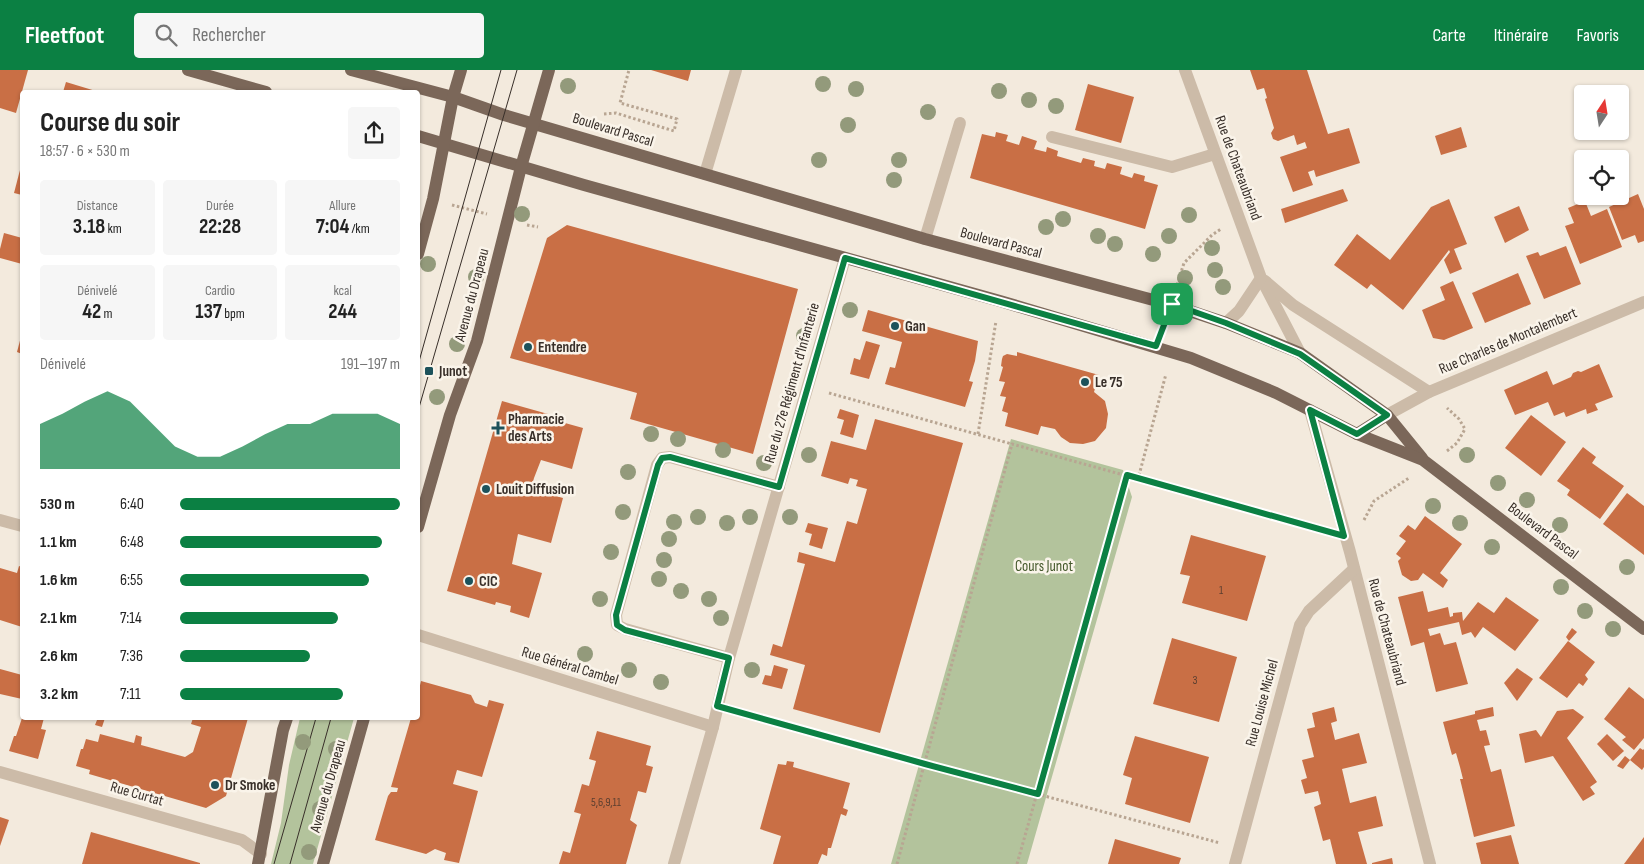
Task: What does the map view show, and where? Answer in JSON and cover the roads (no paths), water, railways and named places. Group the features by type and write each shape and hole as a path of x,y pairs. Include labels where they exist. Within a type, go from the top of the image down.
{"main road":[{"path":"188,70 259,90"},
{"name":"Boulevard Pascal","path":"351,70 453,97 534,124 925,239 1172,304 1226,323 1300,354 1387,415 1423,460 1644,629"},
{"path":"420,247 433,199 453,97 461,70"},
{"name":"Avenue du Drapeau","path":"420,520 450,414 477,341 521,167 549,70"},
{"name":"Boulevard Pascal","path":"420,137 521,167 1000,301 1171,352 1239,377 1357,434 1423,460"},
{"path":"1357,434 1387,415"},
{"path":"260,859 286,720"},
{"name":"Avenue du Drapeau","path":"322,864 363,720"}],"street":[{"path":"704,174 736,70"},
{"name":"Rue de Chateaubriand","path":"1185,70 1261,278 1300,354"},
{"path":"925,239 960,123"},
{"path":"1052,137 1172,167 1215,154"},
{"name":"Rue du 27e Régiment d'Infanterie","path":"674,864 713,727 729,658 845,258"},
{"path":"1226,323 1239,311 1261,278 1293,304 1429,392"},
{"name":"Rue Charles de Montalembert","path":"1387,415 1429,392 1644,302"},
{"name":"Rue de Chateaubriand","path":"1310,410 1354,569 1430,864"},
{"path":"729,658 625,630 617,625 616,615 658,465 662,458 670,457 779,487"},
{"path":"0,520 20,525"},
{"name":"Rue Louise Michel","path":"1235,864 1300,625 1309,611 1354,569"},
{"name":"Rue Général Cambel","path":"420,636 713,727"},
{"name":"Rue Curtat","path":"0,772 242,840 260,859"}],"tram line":[{"path":"420,358 501,70"},
{"path":"420,404 517,70"},
{"path":"274,864 315,720"},
{"path":"290,864 330,720"}],"place":[{"name":"Gan","path":"895,326"},
{"name":"Entendre","path":"528,347"},
{"name":"Junot","path":"429,371"},
{"name":"Le 75","path":"1085,382"},
{"name":"Pharmacie des Arts","path":"498,428"},
{"name":"Louit Diffusion","path":"486,489"},
{"name":"CIC","path":"469,581"},
{"name":"Dr Smoke","path":"215,785"}],"park label":[{"name":"Cours Junot","path":"1044,566"}]}
